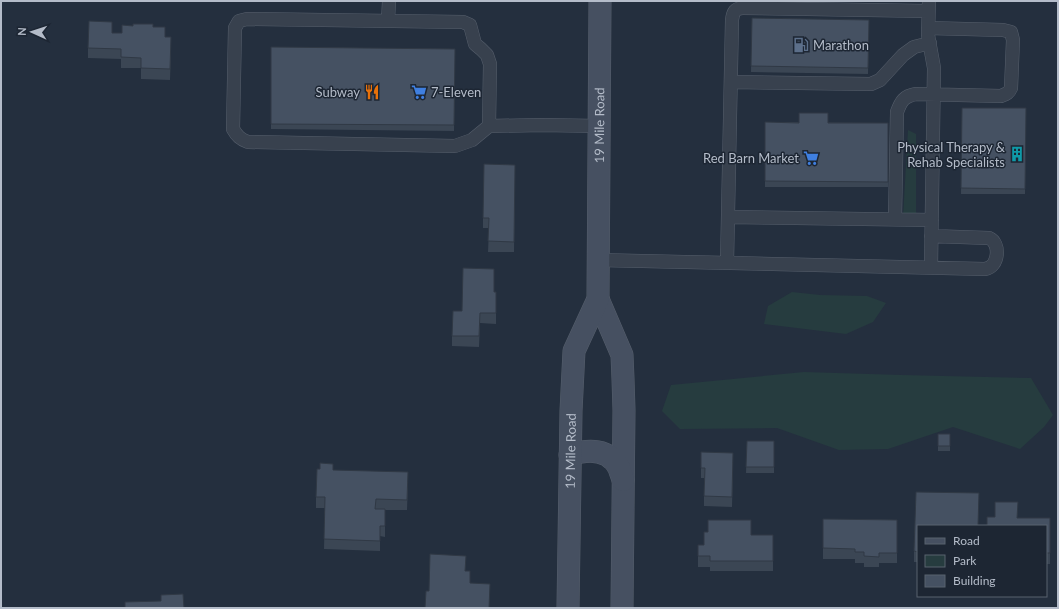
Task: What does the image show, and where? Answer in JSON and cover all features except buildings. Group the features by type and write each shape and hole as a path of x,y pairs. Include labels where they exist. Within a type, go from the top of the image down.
{"main road":[{"name":"19 Mile Road","path":"600,1 598,299 622,355 624,410 622,608"},
{"name":"19 Mile Road","path":"568,608 570,455 574,351 598,299"},
{"path":"570,455 581,452 602,452 618,466 623,480"}],"lane":[{"path":"388,1 388,21"},
{"path":"727,263 732,14 735,10 739,8 816,9 928,6 928,35 934,68 931,267"},
{"path":"812,24 816,9"},
{"path":"489,126 490,64 487,55 475,44 470,25 463,22 246,19 239,21 235,28 232,122 236,135 241,140 248,142 455,146 472,140 489,126 599,126"},
{"path":"895,219 897,112 900,102 906,97 916,94 1001,96 1009,92 1011,88 1013,40 1011,32 1003,30 928,28"},
{"path":"731,82 812,78 871,84 880,80 903,55 914,47 930,43"},
{"path":"728,217 932,220"},
{"path":"598,260 989,268 995,262 995,243 989,238 931,236"}],"green space":[{"path":"908,130 916,134 916,213 915,216 903,217"},
{"path":"792,292 820,295 867,296 886,303 873,322 846,334 764,324 768,306"},
{"path":"804,372 1031,378 1053,415 1044,427 1020,449 953,427 888,449 839,450 777,428 680,429 662,411 671,385"}],"place":[{"name":"Marathon","path":"801,45"},
{"name":"Subway","path":"372,92"},
{"name":"7-Eleven","path":"419,92"},
{"name":"Physical Therapy & Rehab Specialists","path":"1017,154"},
{"name":"Red Barn Market","path":"811,158"}]}
